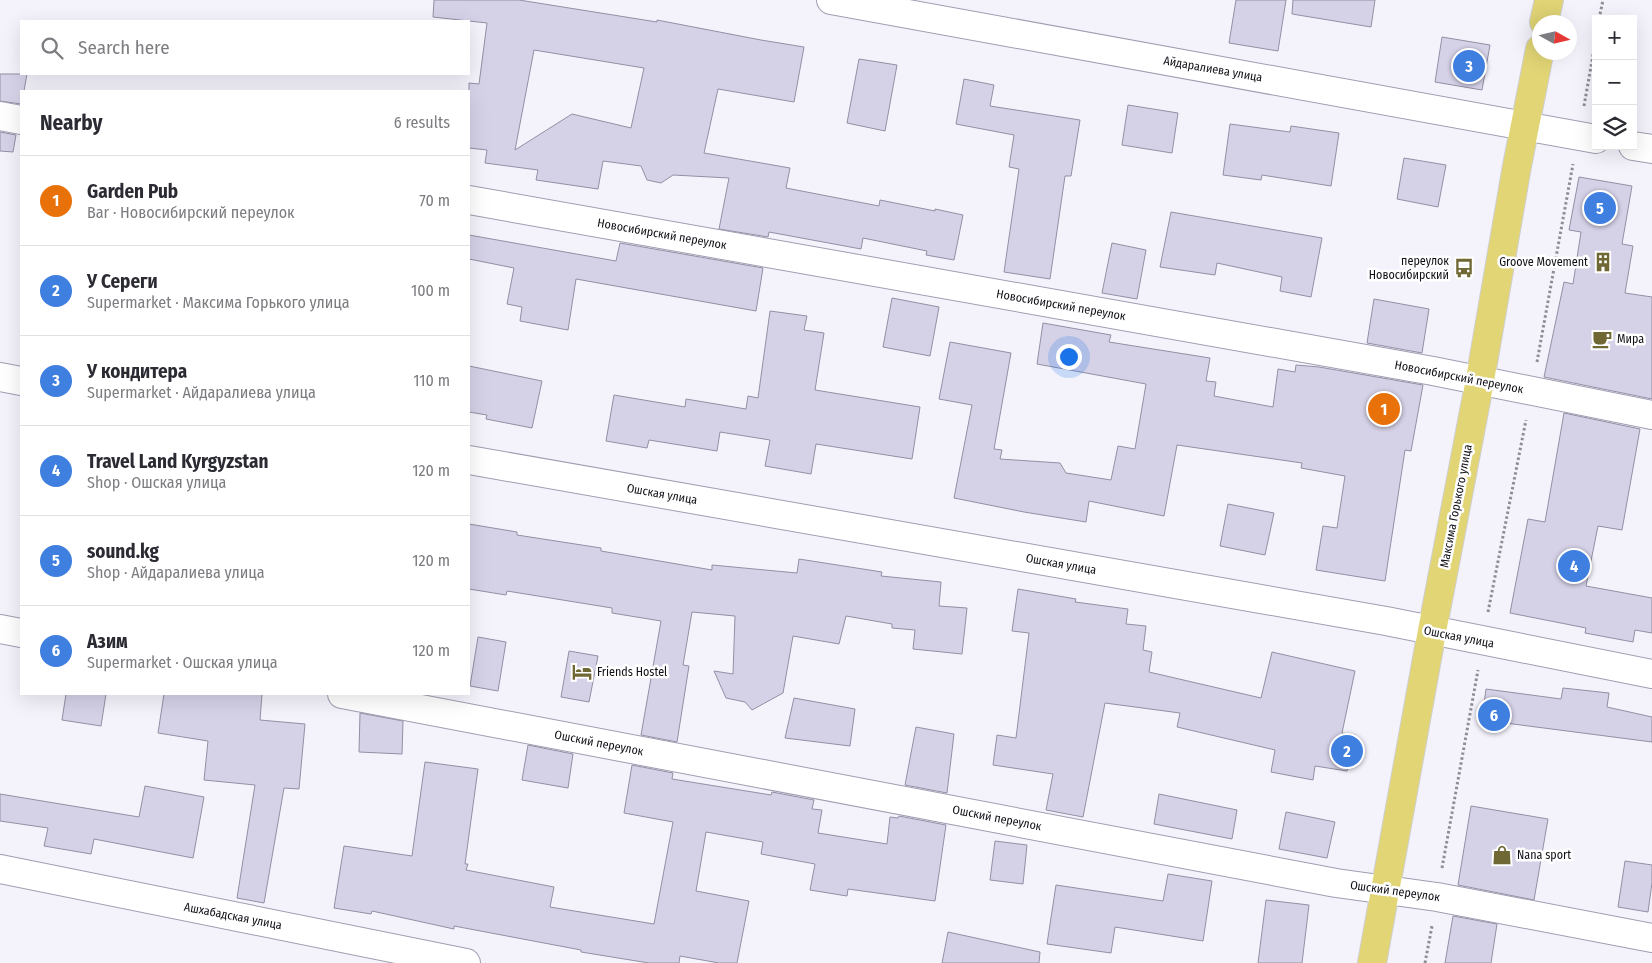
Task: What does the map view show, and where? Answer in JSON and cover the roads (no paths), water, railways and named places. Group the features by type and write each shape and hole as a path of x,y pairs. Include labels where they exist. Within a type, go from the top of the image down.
{"main road":[{"path":"1546,15 1549,0"},
{"name":"Максима Горького улица","path":"1372,963 1538,60"}],"street":[{"name":"Айдаралиева улица","path":"831,0 1587,137"},
{"path":"0,116 20,120"},
{"path":"1637,147 1652,150"},
{"name":"Новосибирский переулок","path":"470,200 1480,380 1652,415"},
{"path":"0,377 20,381"},
{"name":"Ошская улица","path":"470,460 1376,620 1652,674"},
{"path":"0,629 20,633"},
{"name":"Ошский переулок","path":"347,695 1336,883 1437,897 1652,938"},
{"name":"Ашхабадская улица","path":"0,869 466,963"}],"place":[{"name":"У кондитера","path":"1469,66"},
{"name":"sound.kg","path":"1600,208"},
{"name":"Groove Movement","path":"1603,262"},
{"name":"переулок Новосибирский","path":"1464,268"},
{"name":"Мира","path":"1602,339"},
{"name":"Garden Pub","path":"1384,409"},
{"name":"Travel Land Kyrgyzstan","path":"1574,566"},
{"name":"Friends Hostel","path":"582,672"},
{"name":"Азим","path":"1494,715"},
{"name":"У Сереги","path":"1347,751"},
{"name":"Nana sport","path":"1502,855"}]}
